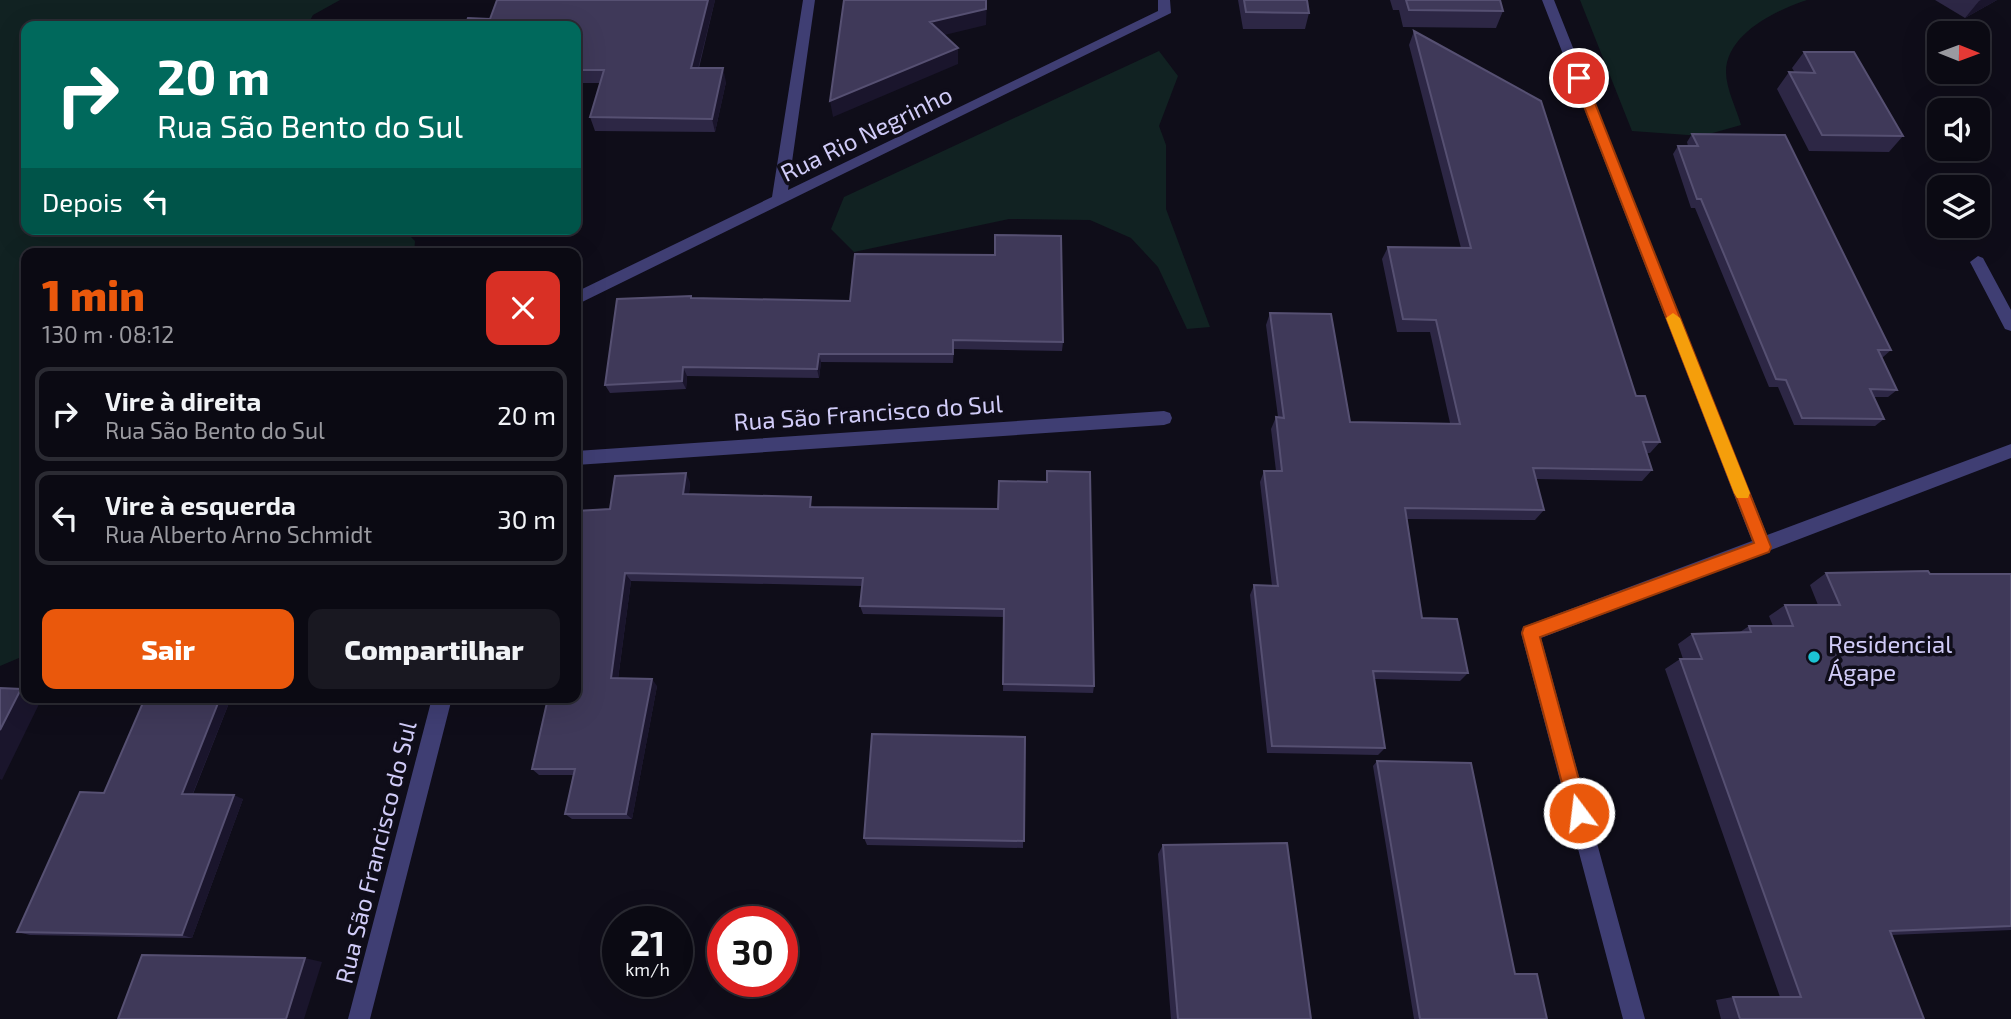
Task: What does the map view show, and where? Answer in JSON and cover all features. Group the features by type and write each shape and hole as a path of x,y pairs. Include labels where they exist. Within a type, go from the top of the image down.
{"street":[{"path":"779,201 809,0"},
{"name":"Rua Rio Negrinho","path":"581,297 1166,13 1164,0"},
{"path":"1548,0 1763,547"},
{"path":"1978,262 2011,325"},
{"name":"Rua São Francisco do Sul","path":"581,458 1164,418"},
{"path":"1634,1019 1530,633 2011,451"},
{"name":"Rua São Francisco do Sul","path":"359,1019 441,703"}],"shaded area":[{"path":"0,0 340,0 313,15 310,21 21,21 21,235 409,235 415,241 414,248 21,248 21,657 0,666"},
{"path":"1580,0 1807,0 1781,10 1755,25 1734,46 1728,58 1726,79 1741,125 1702,136 1632,131"},
{"path":"1159,51 1178,76 1159,126 1166,145 1166,209 1210,327 1187,329 1158,267 1131,238 1090,220 1009,219 854,252 831,229 844,197"}],"building":[{"path":"497,0 708,0 691,68 723,68 712,119 590,117 604,70 581,70 581,21 467,21 468,18 490,19"},
{"path":"844,0 986,0 986,9 930,22 958,48 830,101"},
{"path":"1244,0 1307,0 1309,13 1246,12"},
{"path":"1406,0 1500,0 1503,11 1409,10"},
{"path":"1414,31 1541,101 1636,396 1645,396 1660,442 1643,442 1652,470 1533,468 1544,510 1405,508 1422,618 1457,619 1468,673 1373,671 1385,748 1272,746 1254,585 1278,586 1264,471 1282,471 1276,417 1284,418 1270,313 1331,314 1350,422 1460,424 1436,320 1403,319 1388,247 1471,248"},
{"path":"1804,52 1854,52 1903,136 1822,135 1789,72 1815,73"},
{"path":"1692,134 1785,135 1891,350 1878,350 1897,390 1870,389 1884,419 1802,418 1786,380 1776,379 1701,199 1697,199 1678,146 1698,146"},
{"path":"995,235 1061,236 1063,342 953,340 953,354 819,354 817,369 683,367 682,381 605,385 617,299 691,296 850,301 855,254 995,255"},
{"path":"1047,471 1090,472 1094,686 1003,684 1004,609 860,606 863,578 625,573 611,678 652,679 626,814 565,814 575,769 532,769 547,703 581,703 581,511 610,509 615,476 686,473 683,494 811,497 810,507 998,509 999,481 1047,482"},
{"path":"1928,571 1930,574 2011,574 2011,926 1890,931 1924,1019 1740,1019 1733,997 1801,997 1680,659 1702,659 1692,634 1751,632 1749,626 1793,626 1785,605 1840,605 1826,573"},
{"path":"0,688 21,689 0,730"},
{"path":"143,703 218,703 182,794 234,795 182,935 17,932 80,792 104,793"},
{"path":"872,734 1025,737 1024,841 864,838"},
{"path":"1377,761 1471,763 1515,974 1537,974 1547,1019 1420,1019"},
{"path":"1287,843 1311,1019 1178,1019 1163,845"},
{"path":"142,955 305,958 286,1019 118,1019"}],"slow traffic":[{"path":"1673,318 1742,493"}],"place":[{"name":"Residencial Ágape","path":"1814,657"}],"route":[{"path":"1579,78 1763,547 1530,633 1579,813"}]}
